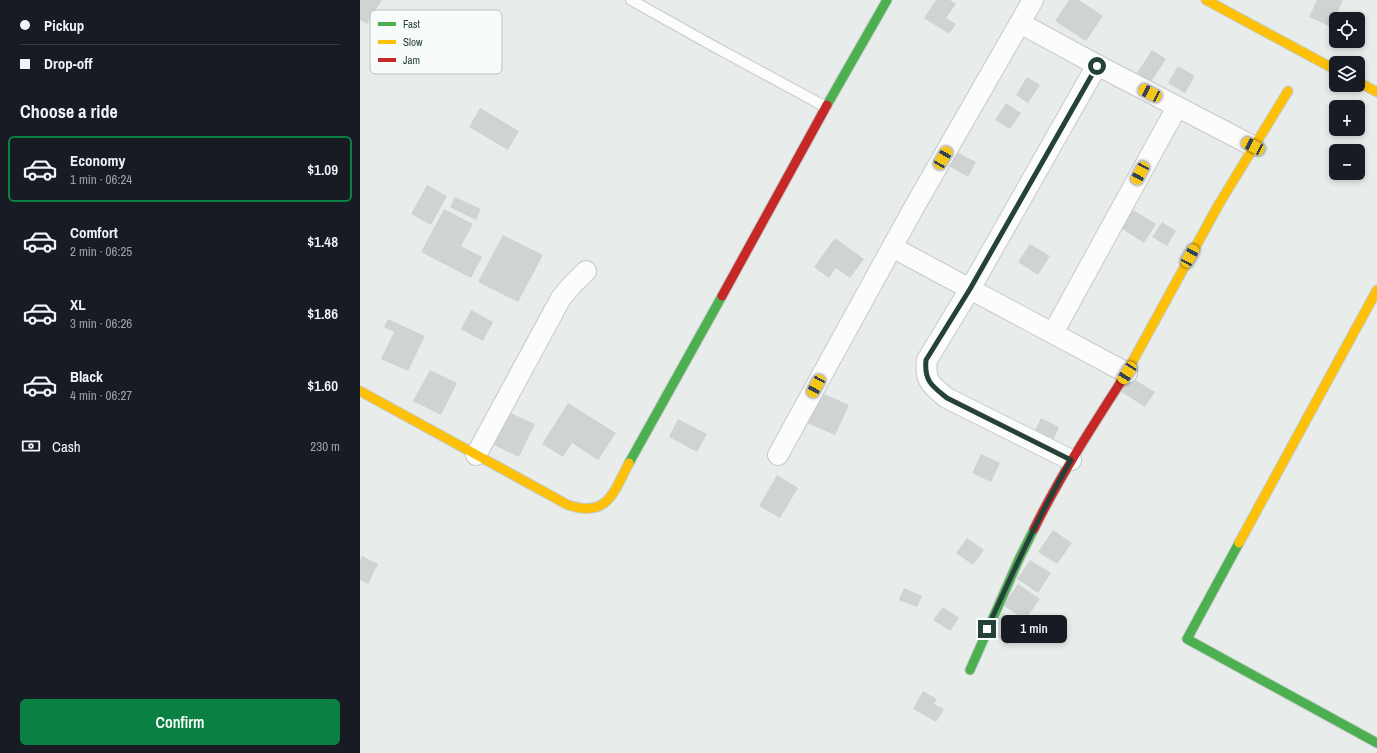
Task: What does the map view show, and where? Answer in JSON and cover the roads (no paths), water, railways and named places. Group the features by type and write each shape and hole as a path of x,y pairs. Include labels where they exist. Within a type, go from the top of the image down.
{"street":[{"path":"360,390 568,505 580,510 592,510 600,507 609,500 826,107 887,0"},
{"path":"778,455 892,247 1033,0"},
{"path":"1206,0 1329,66"},
{"path":"1020,23 1097,66 1253,146"},
{"path":"1071,460 947,398 934,388 928,380 925,370 926,360 970,289 1097,66"},
{"path":"1365,86 1377,92"},
{"path":"970,670 1019,559 1052,494 1071,460 1127,373 1219,204 1253,146 1288,91"},
{"path":"1053,333 1176,107"},
{"path":"892,247 1127,373"},
{"path":"476,455 561,298 586,271"},
{"path":"1377,290 1187,639 1377,743"}],"lane":[{"path":"631,0 826,107"}]}
